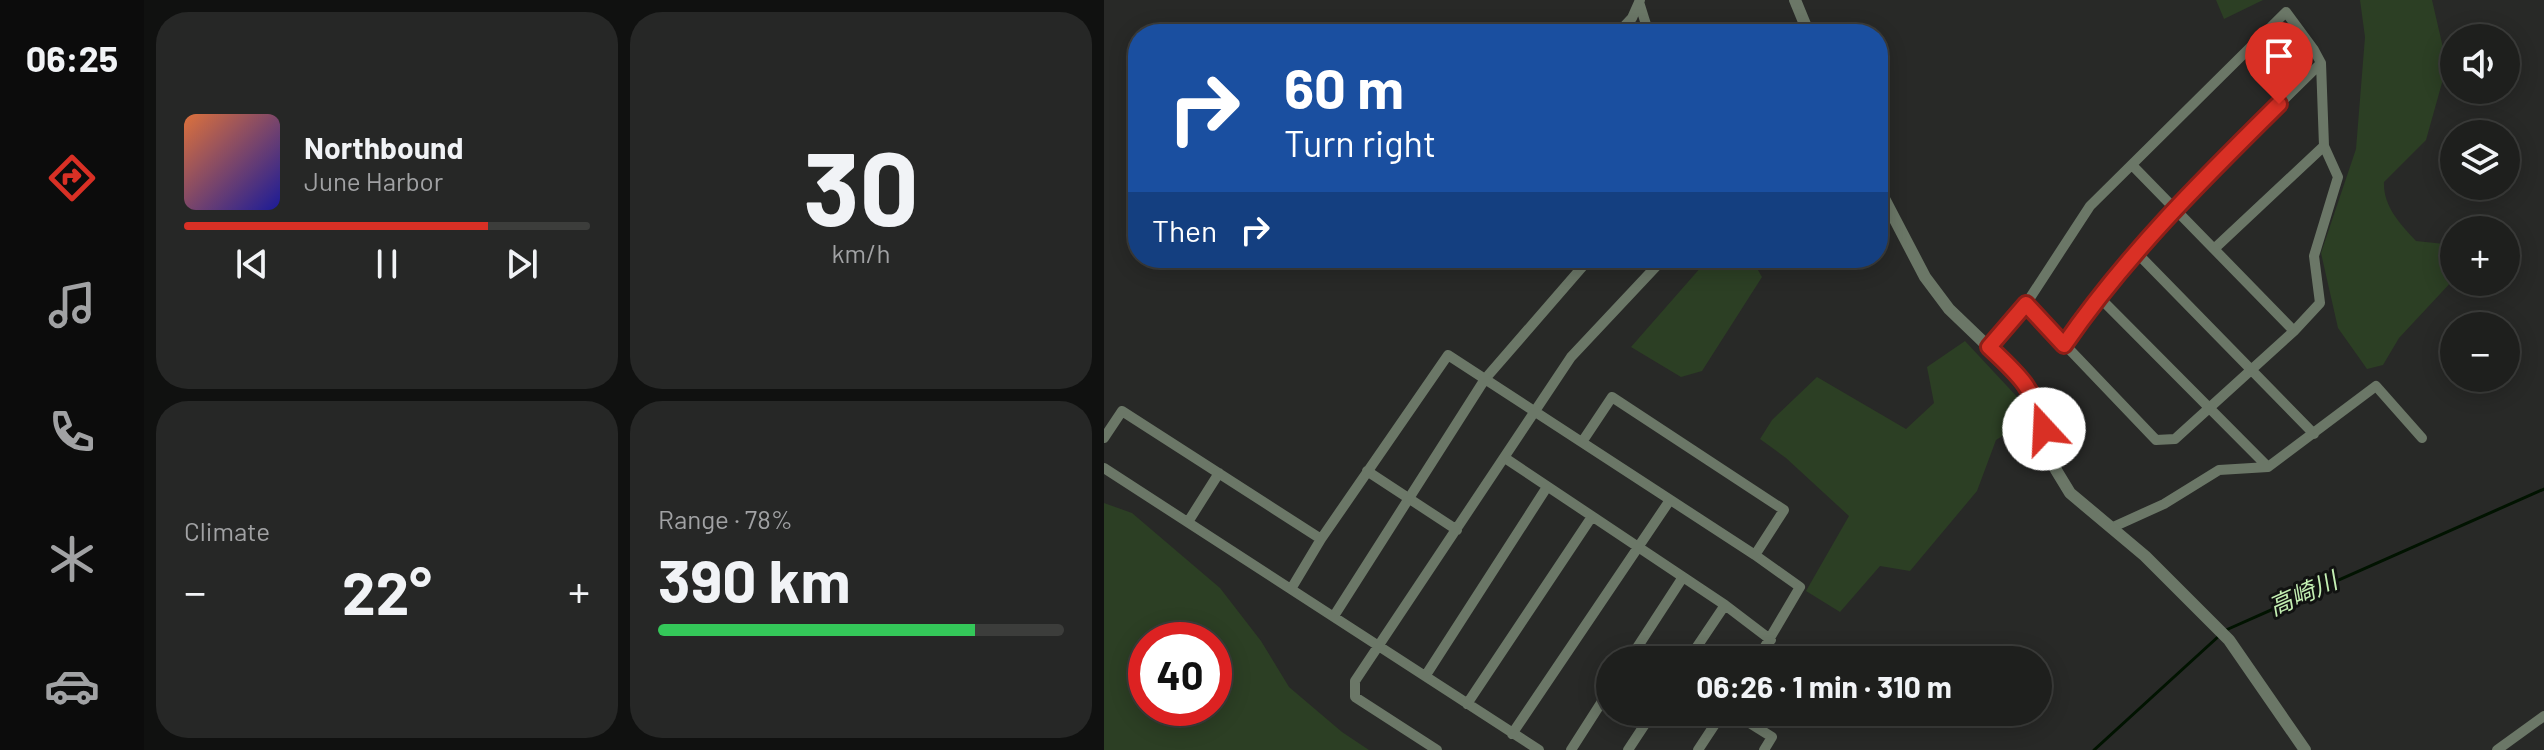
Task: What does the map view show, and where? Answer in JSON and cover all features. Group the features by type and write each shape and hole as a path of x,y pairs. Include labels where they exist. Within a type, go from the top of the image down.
{"street":[{"path":"1795,0 1805,24"},
{"path":"1626,24 1640,1"},
{"path":"1640,1 1646,24"},
{"path":"1989,347 2026,304 2090,206 2286,12 2321,63 2324,146 2338,177 2314,256 2320,303 2294,331 2175,439 2156,440 2026,304"},
{"path":"2064,345 2098,296 2174,208 2321,63"},
{"path":"2214,249 2324,146"},
{"path":"2132,165 2294,331"},
{"path":"1888,206 1925,277 1949,309 2024,381 2039,408 2056,470 2070,493 2145,556 2229,640 2305,750"},
{"path":"2136,252 2314,434"},
{"path":"1334,616 1485,379 1581,268"},
{"path":"1437,750 1355,697 1355,681 1571,357 1655,268"},
{"path":"2098,296 2268,467"},
{"path":"1291,589 1321,539 1448,355 1800,587 1767,646"},
{"path":"2111,528 2164,504 2219,470 2268,467 2376,386 2422,438"},
{"path":"1582,442 1612,397 1784,510 1755,555"},
{"path":"1104,438 1122,411 1321,539"},
{"path":"1505,458 1725,605 1771,640"},
{"path":"1104,468 1539,750"},
{"path":"1367,471 1457,530"},
{"path":"1188,522 1219,473"},
{"path":"1426,675 1547,487"},
{"path":"1512,734 1670,500"},
{"path":"1467,704 1591,518"},
{"path":"1638,646 1683,577"},
{"path":"1697,646 1725,605"},
{"path":"1571,750 1596,711"},
{"path":"2497,750 2544,716"},
{"path":"1628,750 1644,726"},
{"path":"1698,750 1714,726"},
{"path":"1754,726 1772,737 1764,750"}],"green space":[{"path":"2216,0 2263,0 2224,19"},
{"path":"2360,0 2432,0 2440,35 2440,90 2426,140 2384,182 2384,191 2394,214 2416,241 2440,244 2440,294 2399,338 2383,365 2367,369 2338,328 2321,253 2356,149 2365,37"},
{"path":"1700,268 1757,268 1762,277 1702,371 1681,377 1631,347"},
{"path":"1965,341 2035,416 1996,440 1977,491 1910,571 1880,566 1840,612 1806,591 1849,516 1786,458 1760,439 1772,420 1817,377 1906,429 1934,403 1927,367"},
{"path":"1104,503 1132,513 1220,588 1261,641 1289,687 1342,732 1369,750 1104,750"}],"waterway":[{"name":"高崎川","path":"2226,630 2544,489"},
{"name":"高崎川","path":"2094,750 2220,635"}],"route":[{"path":"2044,429 2039,408 2024,381 1989,347 2026,304 2064,345 2098,296 2174,208 2279,104"}]}
